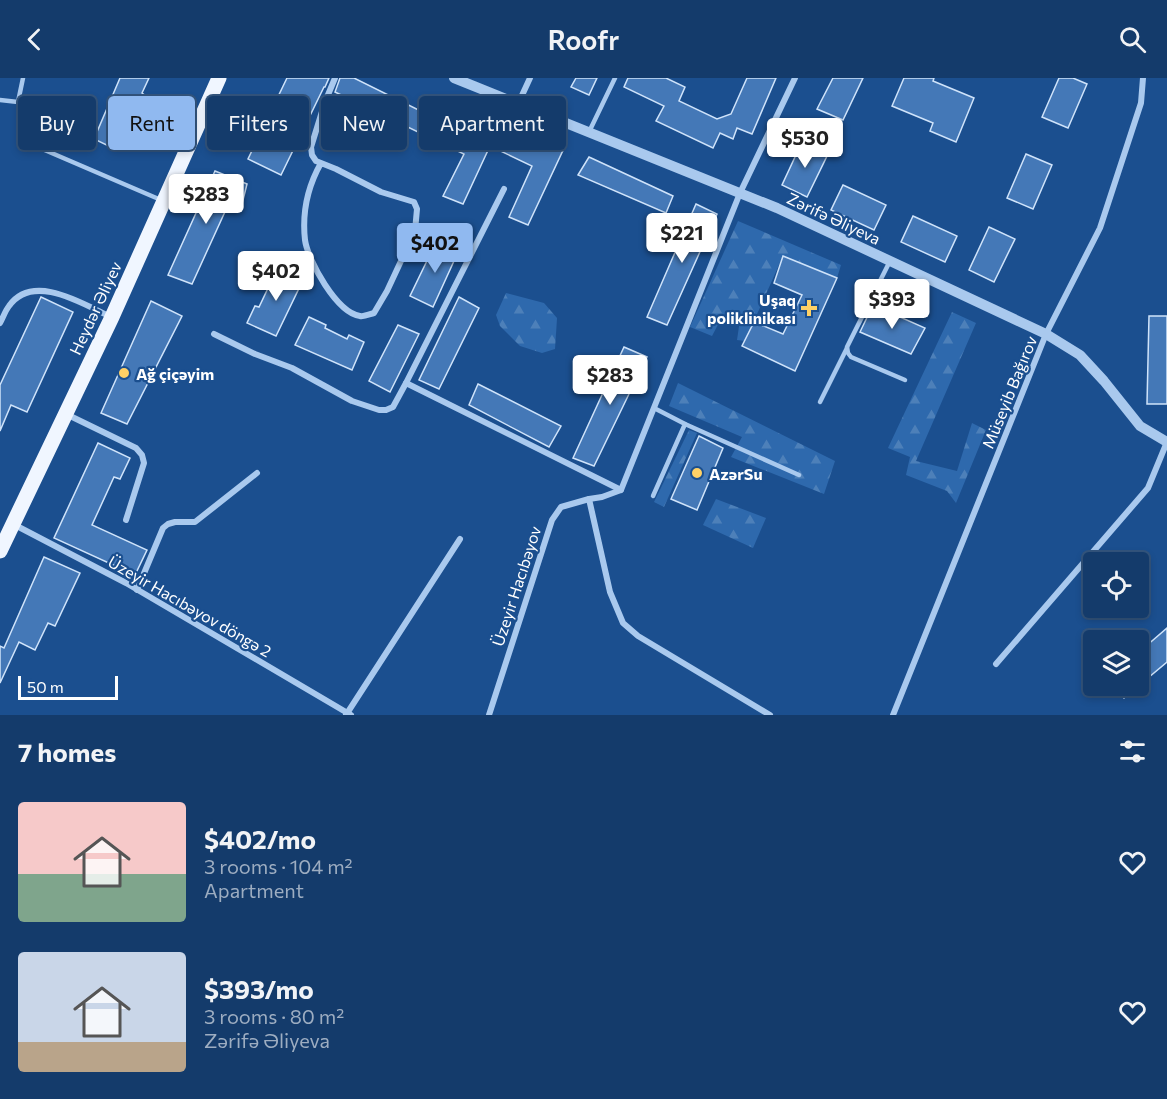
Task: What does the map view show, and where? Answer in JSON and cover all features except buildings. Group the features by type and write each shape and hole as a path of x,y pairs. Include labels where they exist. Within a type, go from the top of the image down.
{"main road":[{"name":"Heydər Əliyev","path":"0,551 112,317 219,78"}],"street":[{"path":"321,163 312,179 307,201 304,224 305,242 322,281 336,300 353,314 361,316 374,313 415,231 417,209 414,202 381,192 336,169 321,163 316,161 312,155 311,147 325,102 336,78"},
{"path":"522,96 530,78"},
{"path":"406,383 621,490 740,193 795,78"},
{"name":"Müseyib Bağırov","path":"893,715 1046,334 1100,228 1141,103 1143,78"},
{"name":"Zərifə Əliyeva","path":"458,79 499,96"},
{"name":"Zərifə Əliyeva","path":"566,123 777,208 1046,334 1080,356 1104,381 1140,426 1167,442"},
{"path":"214,334 292,369 352,401 379,410 393,407 504,189"},
{"path":"0,323 10,305 23,294 39,290 64,295 112,317"},
{"path":"66,414 136,448 142,455 144,463 126,520"},
{"path":"996,664 1148,488 1167,442"},
{"path":"137,590 163,528 175,522 195,522 257,473"},
{"name":"Üzeyir Hacıbəyov","path":"489,715 552,520 561,507 621,490"},
{"path":"589,499 610,592 623,623 638,636 769,715"},
{"name":"Üzeyir Hacıbəyov döngə 2","path":"13,524 137,590 348,714"},
{"path":"348,714 460,539"}],"lane":[{"path":"19,96 23,78"},
{"path":"589,132 615,78"},
{"path":"0,99 18,102"},
{"path":"45,150 164,201"},
{"path":"820,402 890,261"},
{"path":"847,347 851,357 905,380"},
{"path":"654,408 800,475"},
{"path":"652,496 685,424"}],"green space":[{"path":"738,221 841,265 837,278 783,256 745,341 737,340 740,320 722,317 712,336 690,327"},
{"path":"506,293 544,303 557,318 555,349 542,353 520,346 500,326 496,315"},
{"path":"952,312 976,323 916,461 957,471 972,423 986,430 956,503 947,491 906,475 910,457 888,448"},
{"path":"678,383 835,461 824,494 731,457 742,437 669,406"},
{"path":"689,430 697,433 664,507 654,502"},
{"path":"716,499 766,518 753,548 703,525"}],"place":[{"name":"Uşaq poliklinikası","path":"809,308"},
{"name":"Ağ çiçəyim","path":"124,373"},
{"name":"AzərSu","path":"697,473"}]}
